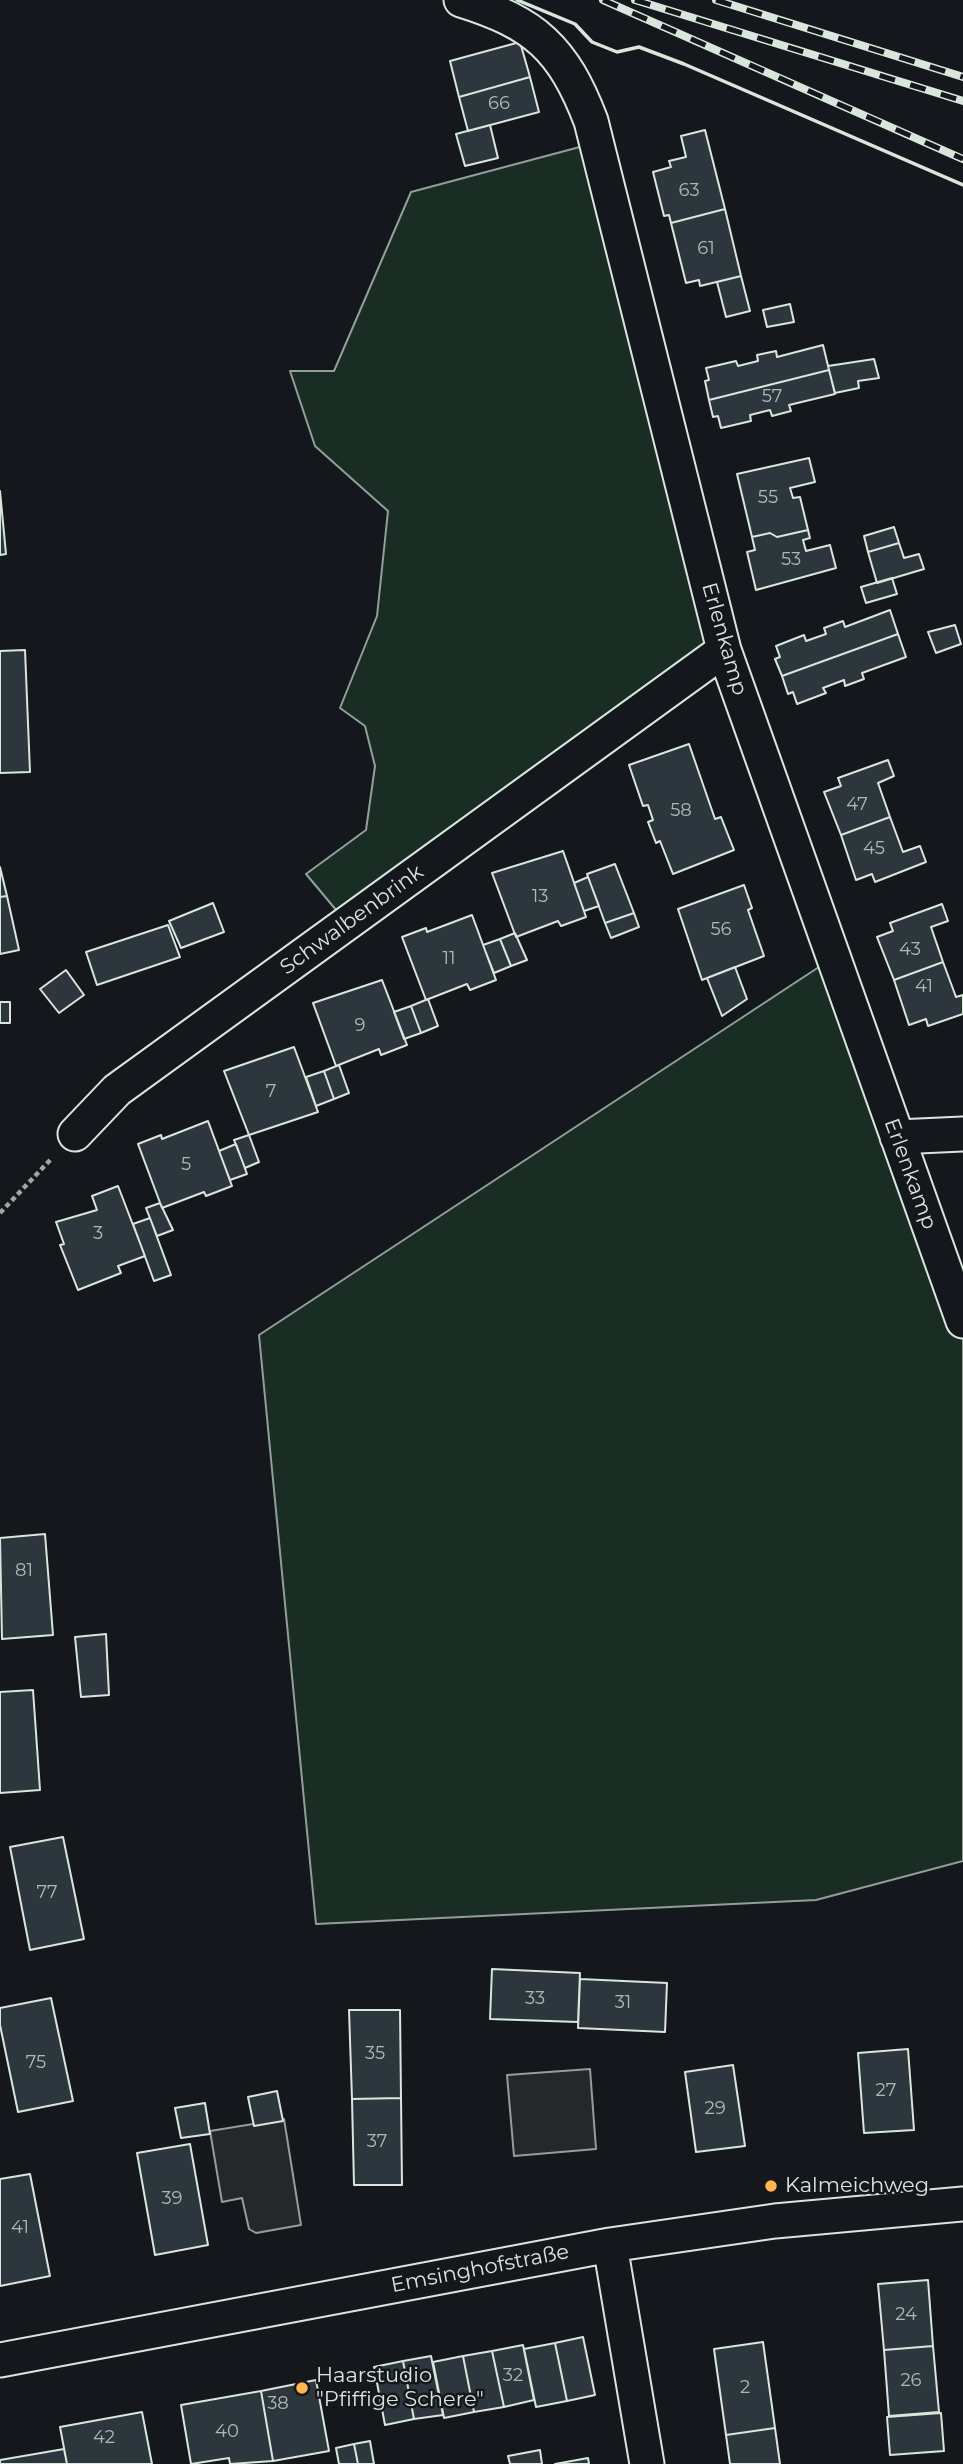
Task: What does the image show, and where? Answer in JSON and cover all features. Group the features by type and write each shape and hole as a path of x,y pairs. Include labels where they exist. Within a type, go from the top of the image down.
{"street":[{"name":"Erlenkamp","path":"461,0 524,26 554,50 579,90 591,121 724,650 963,1321"},
{"name":"Schwalbenbrink","path":"75,1134 117,1090 724,650"},
{"path":"897,1137 963,1134"},
{"name":"Emsinghofstraße","path":"0,2360 610,2245 775,2221 963,2204"},
{"path":"610,2245 647,2464"}],"path":[{"path":"0,1213 75,1134"}],"green space":[{"path":"591,144 720,650 347,923 306,874 366,830 375,766 365,726 340,708 377,616 388,511 315,446 290,371 334,371 411,192"},
{"path":"825,963 963,1340 963,1861 816,1900 316,1924 259,1335"}],"shaded area":[{"path":"590,2069 596,2149 514,2156 507,2075"},
{"path":"284,2119 301,2225 256,2233 249,2229 242,2198 222,2202 210,2131"}],"building":[{"path":"520,42 530,77 459,97 450,61"},
{"path":"530,77 539,112 468,131 459,97"},
{"path":"490,125 498,158 465,166 456,134"},
{"path":"705,130 725,209 671,223 669,215 664,216 653,172 671,167 669,161 686,157 681,136"},
{"path":"725,209 741,276 700,286 699,280 686,283 671,223"},
{"path":"741,276 750,311 726,317 717,282"},
{"path":"790,304 794,322 767,327 763,310"},
{"path":"823,345 829,370 709,400 705,381 709,380 706,368 736,361 738,366 758,361 757,355 776,351 777,357"},
{"path":"874,359 879,378 858,381 859,388 835,393 828,366"},
{"path":"829,370 835,394 789,405 791,411 772,416 770,410 750,415 751,421 721,428 718,416 713,417 709,400"},
{"path":"809,458 815,482 790,488 793,498 800,497 808,530 777,537 770,533 752,537 737,474"},
{"path":"0,491 6,554 0,555"},
{"path":"894,527 899,543 868,552 864,536"},
{"path":"808,530 810,538 803,540 806,551 830,545 836,568 756,590 747,552 755,550 752,537 770,533 777,537"},
{"path":"899,543 904,558 919,554 924,569 877,583 868,552"},
{"path":"892,578 897,594 866,603 861,587"},
{"path":"890,610 898,634 782,676 775,659 780,657 776,646 804,635 806,641 826,634 824,628 843,621 845,627"},
{"path":"955,625 961,644 936,653 928,632"},
{"path":"898,634 906,657 862,673 864,679 845,686 844,680 823,688 826,693 797,704 793,692 788,694 782,676"},
{"path":"25,650 30,772 0,773 0,651"},
{"path":"689,744 715,819 721,817 734,850 673,874 660,841 656,843 648,822 653,820 648,805 643,806 629,765"},
{"path":"888,760 894,776 878,783 890,817 841,835 824,792 841,786 838,778"},
{"path":"890,817 903,852 920,846 926,862 875,882 872,874 856,880 841,835"},
{"path":"563,851 586,917 561,926 558,921 516,937 492,873"},
{"path":"615,864 634,913 605,923 587,874"},
{"path":"0,867 7,896 0,897"},
{"path":"588,877 599,906 584,911 574,883"},
{"path":"744,885 752,908 748,910 764,956 702,980 678,909"},
{"path":"7,896 19,950 0,954 0,897"},
{"path":"213,903 224,932 181,948 169,921"},
{"path":"942,904 948,921 931,927 943,962 894,980 877,937 893,931 890,923"},
{"path":"634,913 639,927 611,938 605,923"},
{"path":"472,915 496,980 470,990 467,984 426,1000 402,937 426,928 427,932"},
{"path":"168,925 180,957 97,985 86,952"},
{"path":"515,933 527,960 511,966 500,939"},
{"path":"500,939 511,966 494,973 483,945"},
{"path":"943,962 956,997 963,995 963,1014 928,1026 926,1019 909,1025 894,980"},
{"path":"735,967 747,999 722,1016 707,978"},
{"path":"66,970 84,995 59,1013 40,989"},
{"path":"382,980 407,1045 381,1055 379,1049 336,1066 313,1003"},
{"path":"428,999 438,1026 421,1033 411,1006"},
{"path":"0,1002 10,1002 10,1023 0,1023"},
{"path":"411,1006 421,1033 404,1039 394,1012"},
{"path":"294,1047 318,1112 249,1135 224,1071"},
{"path":"339,1065 349,1093 334,1099 324,1071"},
{"path":"324,1071 334,1099 316,1106 306,1077"},
{"path":"208,1121 232,1186 206,1196 204,1192 162,1208 138,1144 161,1135 162,1139"},
{"path":"249,1135 259,1162 245,1168 234,1140"},
{"path":"236,1144 247,1174 230,1180 219,1151"},
{"path":"118,1186 145,1256 118,1266 121,1273 78,1290 60,1245 64,1244 56,1222 97,1210 92,1196"},
{"path":"160,1203 173,1230 157,1236 146,1208"},
{"path":"150,1218 171,1275 154,1281 133,1224"},
{"path":"45,1534 53,1635 2,1639 0,1538"},
{"path":"106,1634 109,1695 81,1697 75,1637"},
{"path":"33,1690 40,1790 0,1793 0,1692"},
{"path":"63,1837 84,1939 30,1950 10,1847"},
{"path":"492,1969 580,1973 578,2022 490,2019"},
{"path":"580,1979 667,1983 665,2032 578,2028"},
{"path":"51,1998 73,2101 18,2112 0,2025 0,2008"},
{"path":"349,2010 400,2010 401,2098 352,2099"},
{"path":"908,2049 914,2130 864,2133 858,2053"},
{"path":"733,2065 745,2146 696,2152 685,2072"},
{"path":"277,2091 283,2121 254,2126 248,2097"},
{"path":"401,2098 402,2185 354,2185 352,2099"},
{"path":"205,2103 210,2134 181,2138 175,2108"},
{"path":"190,2144 208,2245 155,2255 137,2153"},
{"path":"30,2174 50,2276 0,2286 0,2179"},
{"path":"928,2280 933,2346 884,2350 878,2284"},
{"path":"583,2337 595,2395 567,2401 555,2343"},
{"path":"763,2342 775,2428 726,2435 714,2349"},
{"path":"555,2343 567,2401 536,2407 524,2349"},
{"path":"523,2345 534,2400 504,2407 492,2351"},
{"path":"933,2346 939,2412 889,2416 884,2350"},
{"path":"492,2351 504,2407 474,2412 463,2356"},
{"path":"431,2356 443,2415 414,2419 403,2361"},
{"path":"463,2356 474,2412 444,2418 433,2362"},
{"path":"403,2361 414,2419 385,2425 374,2367"},
{"path":"316,2380 329,2451 273,2461 261,2391"},
{"path":"261,2391 273,2461 230,2464 229,2458 191,2464 181,2405"},
{"path":"142,2412 152,2464 67,2464 60,2427"},
{"path":"941,2413 944,2451 890,2455 887,2417"},
{"path":"775,2428 780,2464 730,2464 726,2435"},
{"path":"370,2441 374,2464 358,2464 354,2444"},
{"path":"354,2444 358,2464 339,2464 336,2448"},
{"path":"64,2449 67,2464 0,2464 0,2460"},
{"path":"540,2450 542,2464 510,2464 508,2456"},
{"path":"588,2458 589,2464 555,2464"}],"railway":[{"path":"603,0 963,159"},
{"path":"635,0 963,101"},
{"path":"716,0 963,77"}],"wall":[{"path":"517,0 575,24 592,42 617,52 639,47 684,64 963,185"}],"place":[{"name":"Kalmeichweg","path":"771,2186"},
{"name":"Haarstudio \"Pfiffige Schere\"","path":"302,2388"}]}
